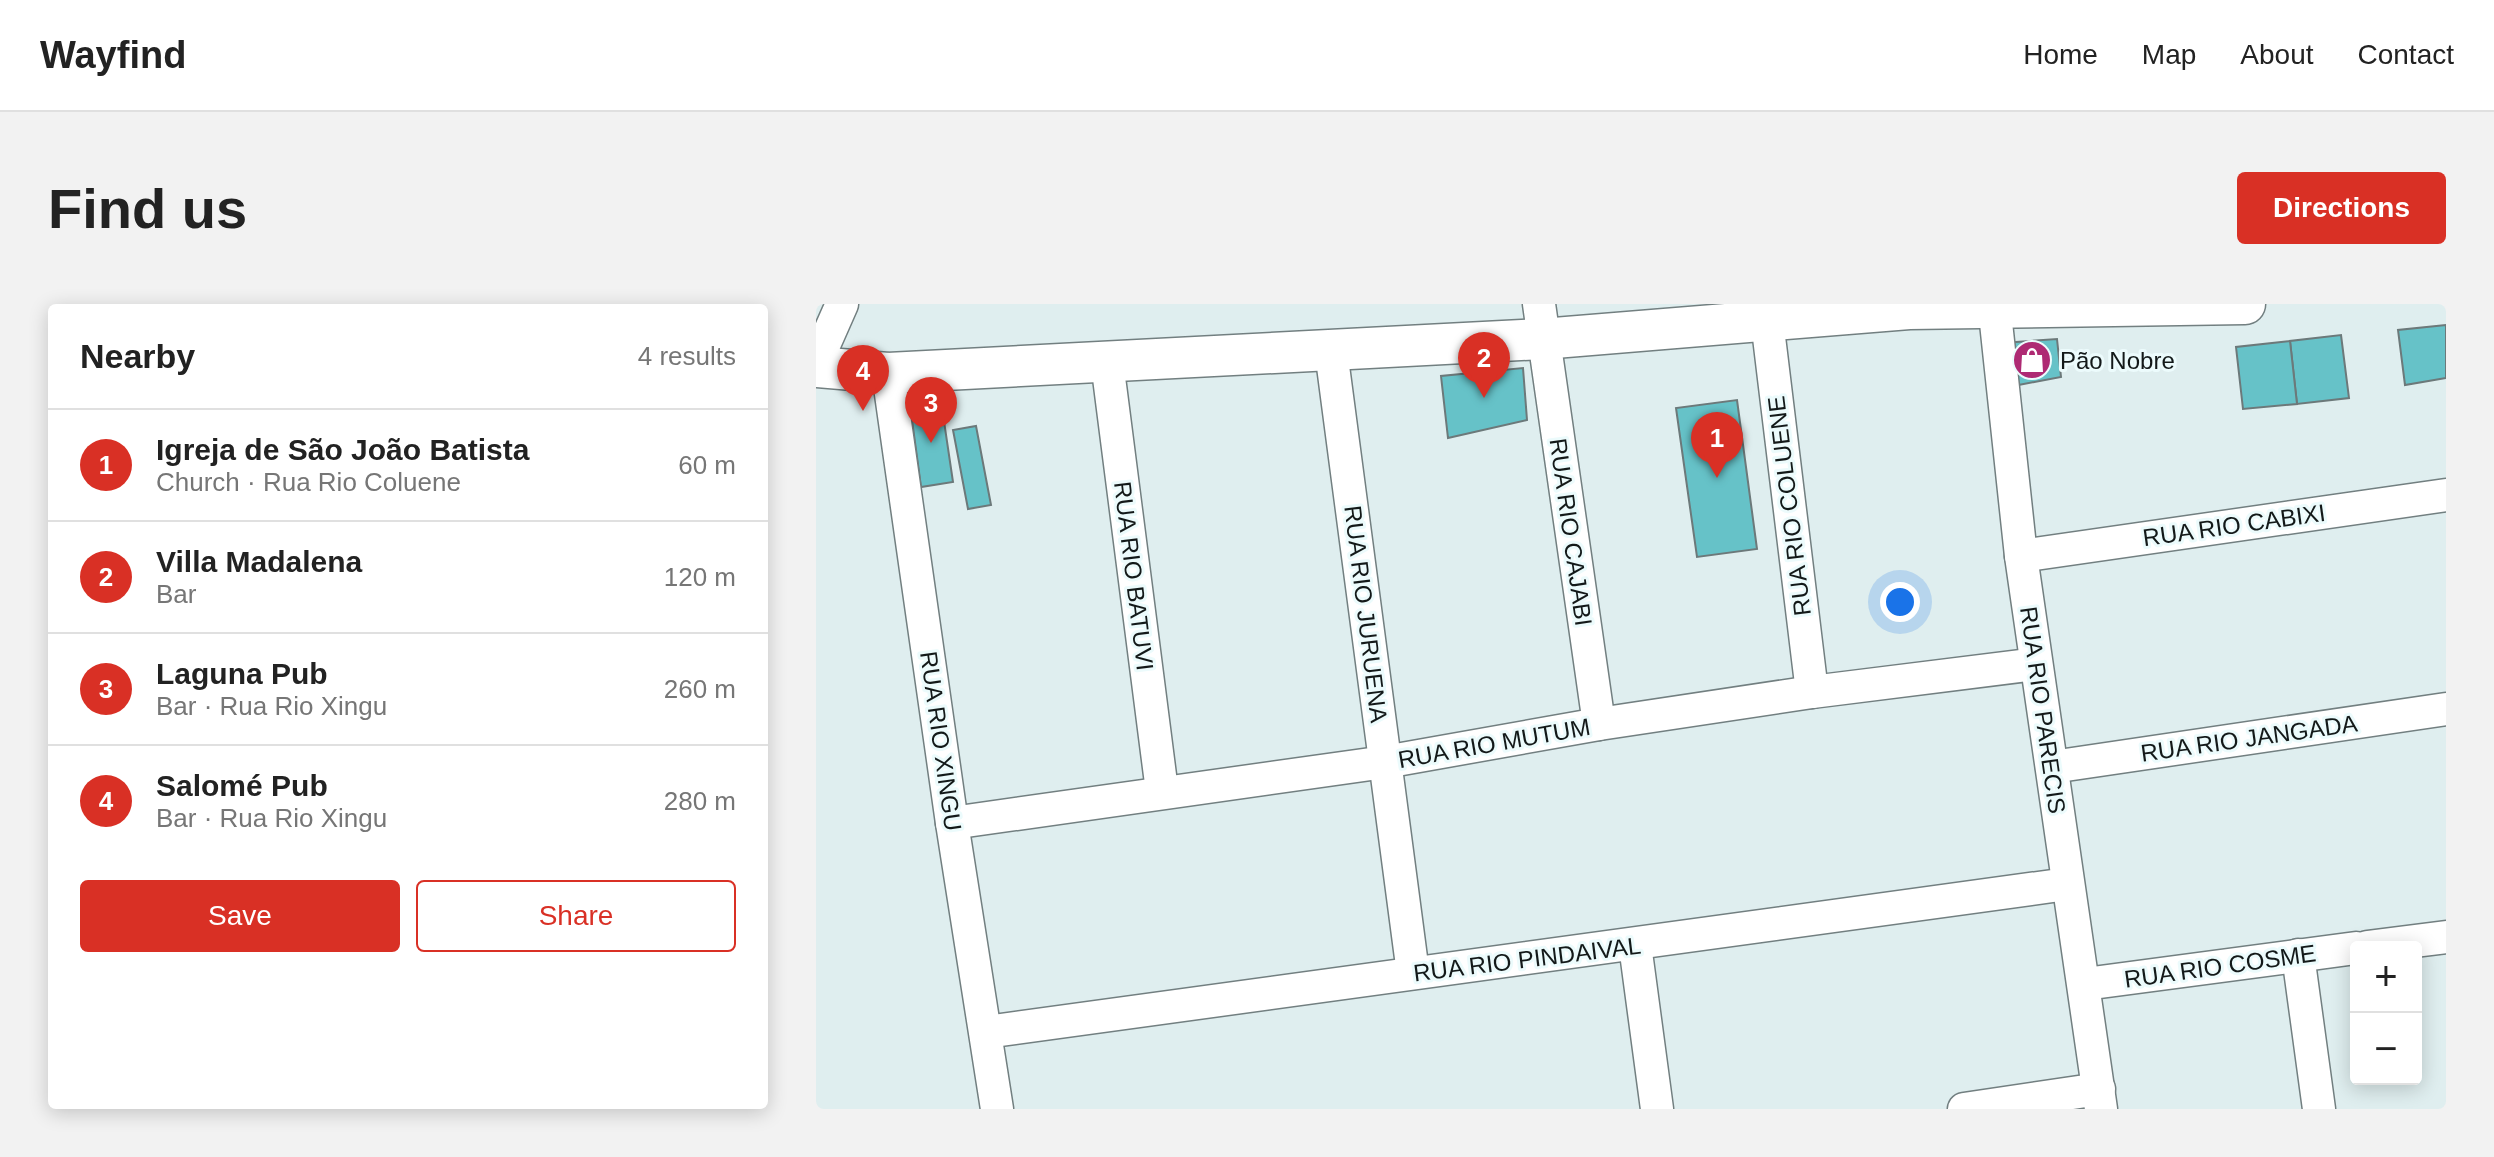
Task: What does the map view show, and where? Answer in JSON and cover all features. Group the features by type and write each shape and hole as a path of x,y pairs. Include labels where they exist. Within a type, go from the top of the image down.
{"main road":[{"path":"816,365 888,373 1331,351 1541,321 1995,306 2236,304"}],"street":[{"path":"816,365 842,304"},
{"name":"RUA RIO PARECIS","path":"1995,306 2021,556 2100,1099"},
{"name":"RUA RIO COLUENE","path":"1766,312 1812,692"},
{"name":"RUA RIO CAJABI","path":"1541,321 1599,724"},
{"name":"RUA RIO JURUENA","path":"1331,351 1413,973"},
{"name":"RUA RIO BATUVI","path":"1107,362 1162,791"},
{"name":"RUA RIO XINGU","path":"888,373 952,823 997,1109"},
{"name":"RUA RIO CABIXI","path":"2021,556 2446,495"},
{"name":"RUA RIO MUTUM","path":"952,823 1385,762 1599,724 1812,692 2036,664"},
{"name":"RUA RIO JANGADA","path":"2052,767 2446,709"},
{"name":"RUA RIO PINDAIVAL","path":"986,1032 2067,884"},
{"path":"2414,941 2446,937"},
{"path":"1635,945 1657,1109"},
{"name":"RUA RIO COSME","path":"2085,984 2350,949"},
{"path":"2298,955 2319,1109"},
{"path":"1964,1109 2100,1099"}],"building":[{"path":"2446,325 2446,378 2405,385 2398,330"},
{"path":"2341,335 2349,398 2297,404 2290,341"},
{"name":"Pão Nobre","path":"2057,339 2061,377 2008,387 2002,343"},
{"path":"2290,341 2297,404 2243,409 2236,347"},
{"path":"1523,368 1527,420 1448,438 1441,376"},
{"path":"1737,400 1757,549 1697,557 1676,408"},
{"path":"941,401 953,482 921,487 910,405"},
{"path":"976,426 991,505 968,509 953,430"}],"place":[{"name":"Pão Nobre","path":"2032,360"},
{"name":"Villa Madalena","path":"1484,398"},
{"name":"Salomé Pub","path":"863,411"},
{"name":"Laguna Pub","path":"931,443"},
{"name":"Igreja de São João Batista","path":"1717,478"}]}
